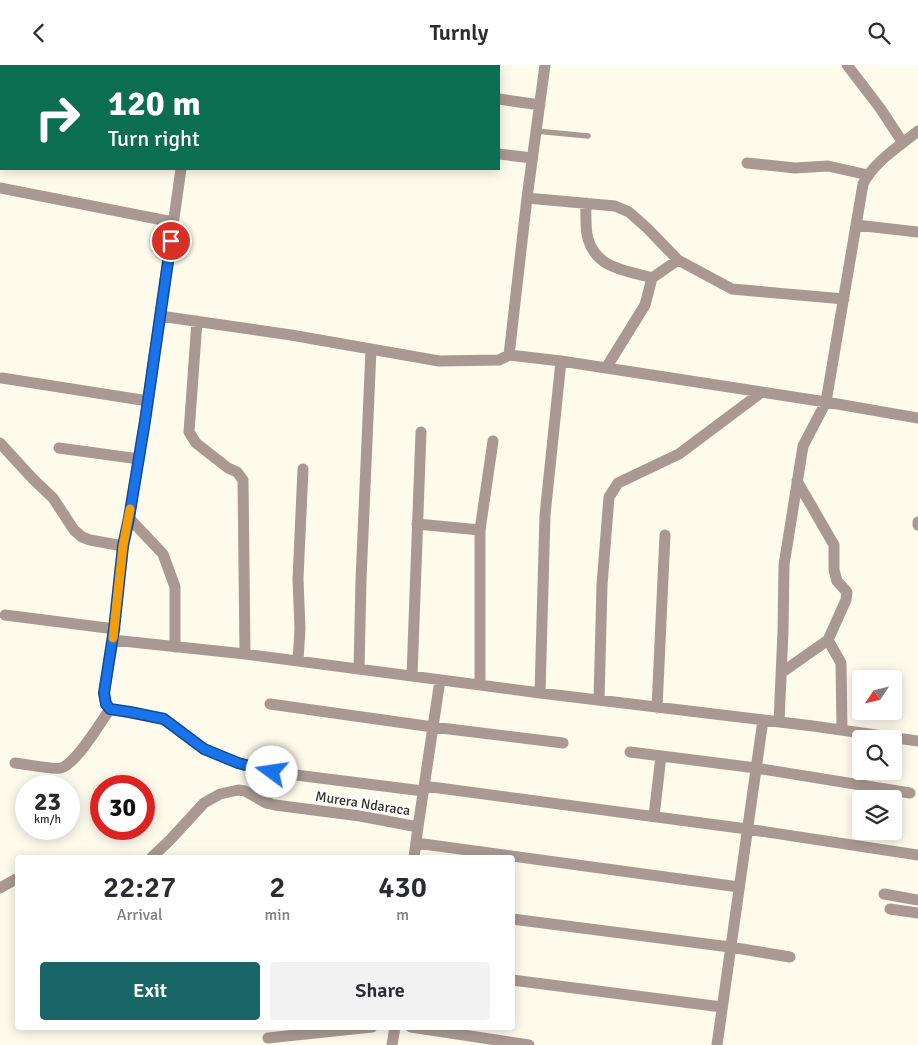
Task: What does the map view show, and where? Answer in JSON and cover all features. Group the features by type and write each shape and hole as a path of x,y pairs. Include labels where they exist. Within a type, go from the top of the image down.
{"street":[{"path":"509,355 545,65"},
{"path":"847,65 880,108 903,143"},
{"path":"500,99 540,105"},
{"path":"778,722 784,631 784,565 797,481 803,446 826,402 863,184 868,175 883,159 918,131"},
{"path":"500,154 532,158"},
{"path":"747,163 795,168 828,166 868,175"},
{"path":"181,170 148,401 123,546 114,635 104,693 106,704 110,709 164,719 204,749 238,763 272,772 654,816 918,855"},
{"path":"0,188 173,222"},
{"path":"527,198 615,206 628,212 647,228 678,260 732,289 844,299"},
{"path":"586,203 588,238 596,256 608,265 652,278"},
{"path":"856,225 918,232"},
{"path":"606,368 645,305 652,278 678,260"},
{"path":"160,316 290,335 439,361 500,360 509,355 561,361 918,418"},
{"path":"198,321 190,432 196,443 228,468 237,472 244,481 245,654"},
{"path":"359,669 371,349"},
{"path":"540,693 546,515 561,361"},
{"path":"2,378 148,401"},
{"path":"599,701 602,585 609,497 618,483 679,454 762,392"},
{"path":"412,676 421,432"},
{"path":"480,685 480,530 493,441"},
{"path":"0,443 53,498 74,530 82,537 123,546"},
{"path":"59,448 139,459"},
{"path":"298,661 300,629 298,579 303,469"},
{"path":"781,673 828,640 846,600 847,592 837,581 834,570 834,545 797,481"},
{"path":"129,518 163,554 175,587 175,647"},
{"path":"417,524 480,530"},
{"path":"657,708 665,535"},
{"path":"5,615 175,647 245,654 918,741"},
{"path":"828,640 841,663 842,730"},
{"path":"418,827 440,680"},
{"path":"270,704 562,743"},
{"path":"15,763 59,769 68,765 110,709"},
{"path":"717,1045 763,720"},
{"path":"630,752 756,768 910,793"},
{"path":"654,816 661,756"},
{"path":"266,803 272,772"},
{"name":"Murera Ndaraca","path":"154,855 204,803 220,793 238,790 245,791 266,803 275,805 360,815 418,827 414,855"},
{"path":"416,843 504,855"},
{"path":"515,856 739,887"},
{"path":"0,887 15,880"},
{"path":"884,894 918,900"},
{"path":"890,909 918,913"},
{"path":"515,919 730,947 790,957"},
{"path":"515,981 722,1007"},
{"path":"268,1038 344,1030"},
{"path":"392,1045 394,1030"},
{"path":"431,1030 529,1045"}],"lane":[{"path":"536,131 588,136"}],"slow traffic":[{"path":"113,638 123,546 130,509"}],"route":[{"path":"171,241 145,421 123,546 114,629 104,693 106,704 110,709 164,719 204,749 238,763 272,772"}]}
